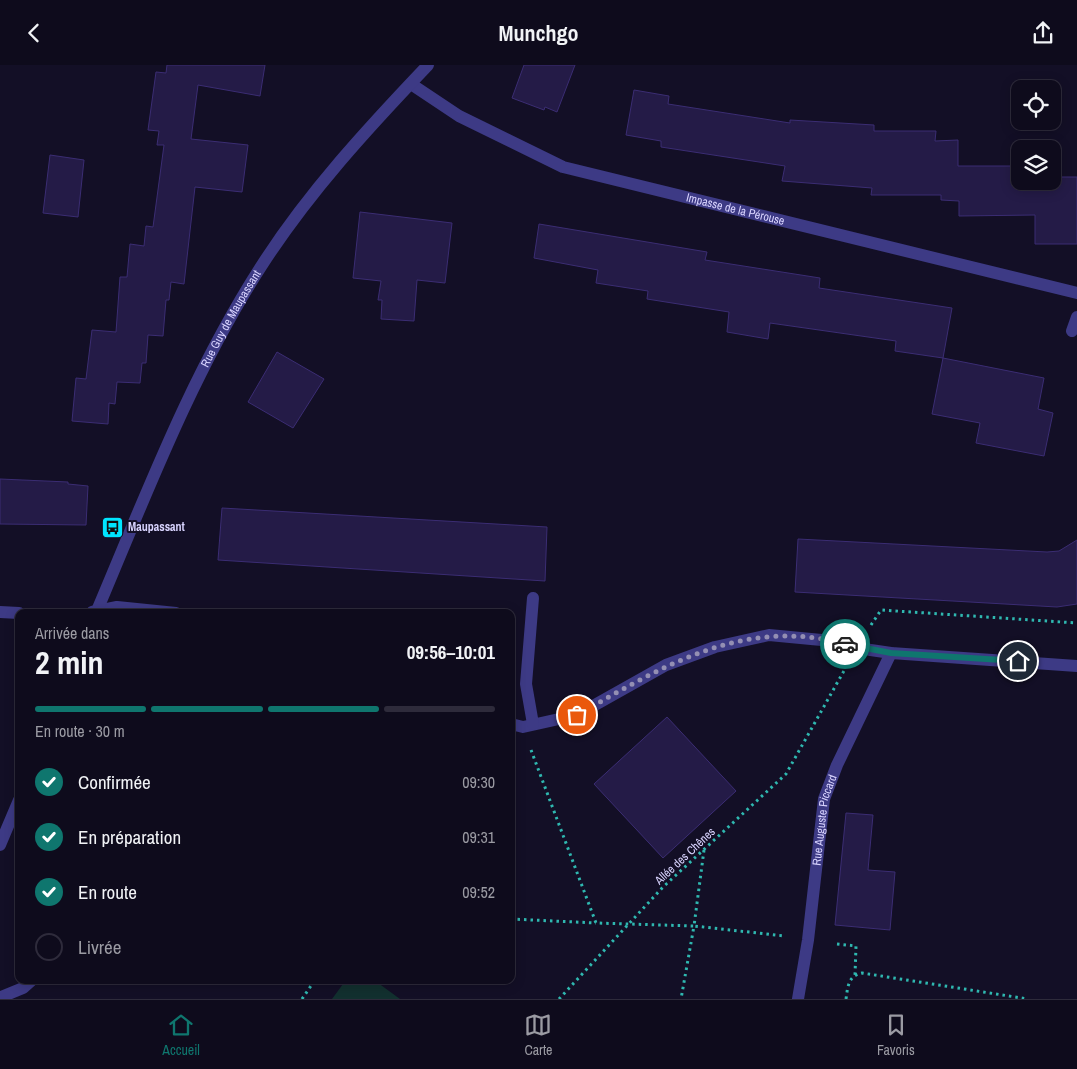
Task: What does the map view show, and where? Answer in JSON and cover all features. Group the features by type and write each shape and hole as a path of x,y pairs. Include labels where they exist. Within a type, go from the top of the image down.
{"street":[{"name":"Rue Guy de Maupassant","path":"96,609 198,376 262,265 327,175 428,65"},
{"name":"Impasse de la Pérouse","path":"411,84 459,116 563,167 1077,293"},
{"path":"1072,331 1077,317"},
{"path":"533,598 522,725 577,715 666,665 715,647 770,635 832,641 857,648 891,653 1077,665"},
{"path":"108,609 117,607 134,609"},
{"path":"0,612 15,613"},
{"name":"Rue Auguste Piccard","path":"798,999 808,939 824,799 836,765 891,653"},
{"path":"0,845 15,809"},
{"path":"1,997 23,988 28,984"}],"path":[{"name":"Allée des Chênes","path":"559,999 663,887 786,774 815,721"},
{"path":"522,725 596,923"},
{"path":"681,999 694,925 704,850"},
{"path":"515,919 628,925 694,925 786,936"},
{"path":"837,943 856,946 855,975"},
{"path":"846,999 848,981 855,975 862,973 1028,999"},
{"path":"302,999 312,984"}],"green space":[{"path":"343,984 379,984 400,999 332,999"}],"building":[{"path":"167,65 265,65 260,96 198,85 191,139 248,145 242,192 195,187 184,284 171,282 169,300 166,300 163,336 148,335 146,363 142,363 140,383 117,382 115,404 109,403 108,424 72,421 76,378 86,379 92,330 116,332 120,277 127,277 130,244 144,246 146,226 153,227 164,145 157,145 159,131 148,130 156,72 166,73"},
{"path":"524,65 575,65 557,112 545,107 544,110 512,98"},
{"path":"634,90 669,96 668,104 790,123 790,120 874,125 874,131 936,131 935,141 958,140 958,166 1011,166 1011,190 1061,190 1061,177 1077,177 1077,244 1035,244 1035,215 959,216 959,201 941,200 941,195 871,195 872,188 782,181 785,166 661,147 661,141 626,135"},
{"path":"50,155 84,160 78,217 43,213"},
{"path":"360,212 452,223 445,283 417,280 414,321 381,319 382,300 378,300 381,281 353,278"},
{"path":"539,224 707,252 705,260 820,278 819,288 952,308 943,358 895,351 896,341 770,323 768,339 727,332 729,312 647,299 648,291 596,283 598,270 534,258"},
{"path":"277,352 324,379 293,428 248,402"},
{"path":"943,358 1044,378 1038,409 1053,413 1044,456 976,443 980,423 932,414"},
{"path":"0,479 68,482 68,484 88,486 86,525 0,524"},
{"path":"222,508 547,527 545,581 218,560"},
{"path":"798,539 1047,552 1059,551 1077,540 1077,604 1057,607 795,592"},
{"path":"667,717 736,791 663,858 594,784"},
{"path":"846,813 873,815 868,870 895,872 890,930 835,925"}],"way so far":[{"path":"577,715 666,665 715,647 770,635 845,644"}],"place":[{"name":"Maupassant","path":"112,527"}],"route":[{"path":"845,644 857,648 891,653 1018,661"}]}
